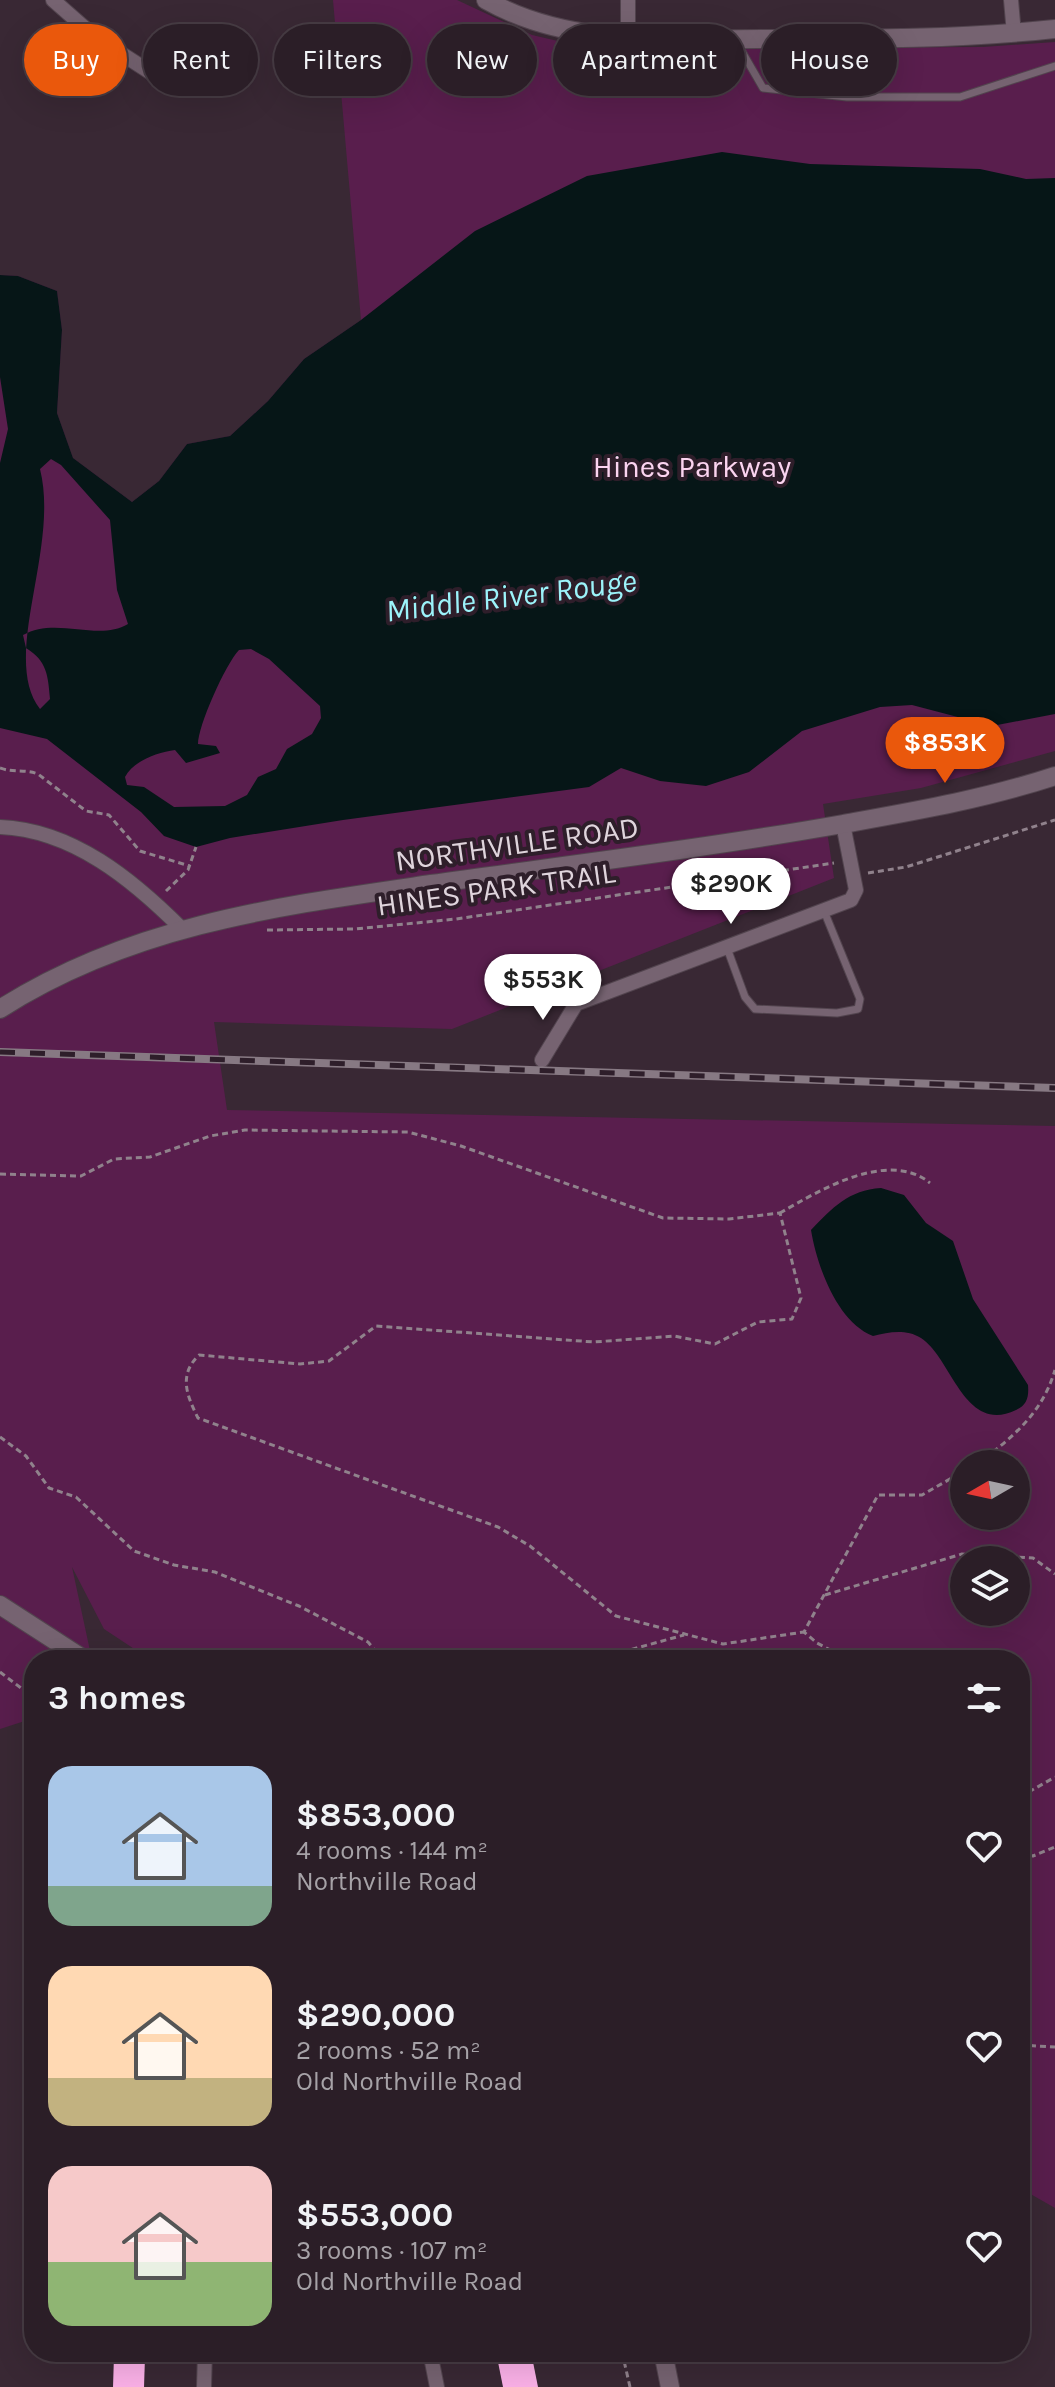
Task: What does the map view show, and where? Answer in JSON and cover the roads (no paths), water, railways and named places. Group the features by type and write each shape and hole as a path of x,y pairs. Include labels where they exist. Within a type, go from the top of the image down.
{"street":[{"path":"53,0 94,36 143,68"},
{"path":"486,0 553,27"},
{"path":"628,0 628,24"},
{"path":"1011,0 1014,34"},
{"path":"745,38 1014,34 1055,29"},
{"name":"NORTHVILLE ROAD","path":"0,1009 94,959 182,929 256,910 843,824 980,799 1055,776"},
{"path":"542,1060 576,1004 851,900 856,890 843,824"},
{"path":"0,827 44,836 83,850 140,887 182,929"},
{"path":"0,1605 70,1650"},
{"path":"204,2387 205,2362"},
{"path":"432,2362 437,2387"},
{"path":"665,2362 670,2387"}],"lane":[{"path":"745,57 763,88 847,97 960,97 1055,66"},
{"path":"727,948 748,1003 755,1009 837,1013 858,1009 860,999 824,911"}],"water":[{"name":"Hines Parkway","path":"722,152 810,164 980,169 1026,179 1055,178 1055,714 992,726 912,705 880,707 802,731 749,772 706,786 660,781 621,768 589,787 343,820 230,838 196,847 164,836 141,812 47,739 0,728 0,463 8,429 0,377 0,275 18,276 57,291 62,330 57,413 73,458 132,502 159,481 187,444 230,436 268,401 304,359 361,320 475,231 587,176","holes":["51,459 61,465 110,520 117,590 128,624 104,631 49,628 28,633 43,533 44,500 40,469","27,648 42,664 48,683 50,699 40,709 29,687","251,649 269,659 320,706 321,718 312,734 287,749 276,769 258,777 247,795 225,806 174,807 144,787 127,785 125,777 129,771 154,755 175,750 186,763 220,753 216,746 198,744 199,735 220,682 239,650"]},
{"path":"881,1188 904,1195 926,1223 953,1241 973,1299 1028,1385 1026,1400 1020,1408 998,1415 984,1412 971,1403 932,1348 921,1338 903,1332 873,1336 860,1329 839,1306 818,1260 811,1230 850,1196"}],"railway":[{"path":"0,1052 1055,1088"}],"water label":[{"name":"Middle River Rouge","path":"511,596"}]}
